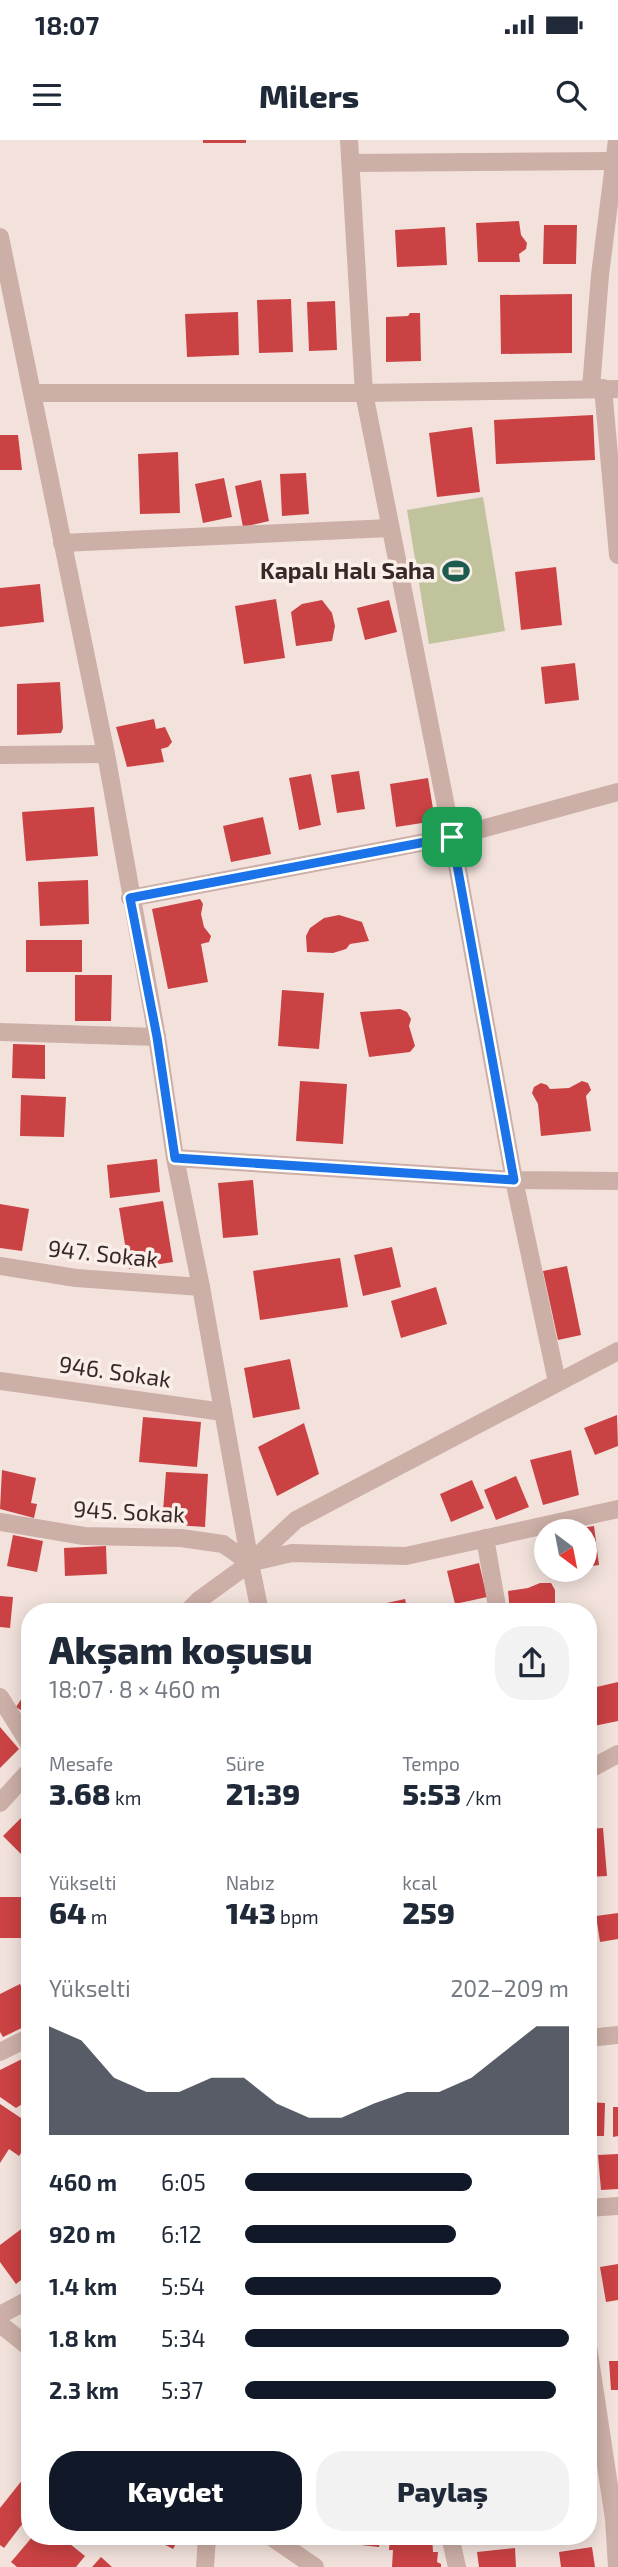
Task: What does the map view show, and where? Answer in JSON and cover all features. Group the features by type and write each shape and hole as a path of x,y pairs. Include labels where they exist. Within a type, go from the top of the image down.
{"street":[{"path":"349,140 364,393 452,837 514,1180 557,1382"},
{"path":"617,140 600,275 604,388 618,555"},
{"path":"351,163 614,162"},
{"path":"0,237 6,292 32,393 106,754 157,1037 175,1158 258,1603"},
{"path":"32,393 364,393 604,388"},
{"path":"62,543 390,528"},
{"path":"0,755 106,754"},
{"path":"130,898 452,837 618,792"},
{"path":"0,1032 157,1037"},
{"path":"175,1158 514,1180 618,1181"},
{"name":"947. Sokak","path":"0,1266 76,1278 201,1287"},
{"path":"196,1603 250,1563 296,1520 618,1351"},
{"name":"946. Sokak","path":"0,1381 223,1412"},
{"path":"250,1563 292,1553 406,1556 618,1508"},
{"name":"945. Sokak","path":"0,1522 84,1536 181,1538 223,1544 250,1563"},
{"path":"485,1538 496,1603"},
{"path":"0,1697 21,1731"},
{"path":"597,1765 618,1754"},
{"path":"0,1803 21,1780"},
{"path":"597,2037 618,2035"},
{"path":"0,2052 21,2041"},
{"path":"597,2207 618,2206"},
{"path":"0,2315 21,2303"},
{"path":"0,2324 21,2341"},
{"path":"597,2401 616,2518 617,2567"},
{"path":"205,2567 206,2545"},
{"path":"283,2545 315,2567"},
{"path":"452,2545 457,2567"}],"green space":[{"name":"Kapalı Halı Saha","path":"483,497 505,631 429,644 407,510"}],"building":[{"path":"203,140 246,140 246,143 203,143"},
{"path":"519,221 521,235 527,243 526,249 519,254 520,262 478,262 476,223"},
{"path":"544,225 577,225 576,264 543,264"},
{"path":"445,227 447,265 397,267 395,230"},
{"path":"572,294 572,353 501,354 500,295"},
{"path":"291,299 293,352 259,353 257,300"},
{"path":"335,301 337,350 309,351 307,302"},
{"path":"238,312 239,355 187,357 185,314"},
{"path":"410,313 420,313 421,361 386,362 386,317 408,316"},
{"path":"593,415 595,460 496,464 494,420"},
{"path":"472,427 480,492 437,497 429,433"},
{"path":"0,435 18,435 22,470 0,470"},
{"path":"178,452 180,513 140,514 138,454"},
{"path":"306,473 309,514 282,516 280,474"},
{"path":"224,478 232,517 203,523 195,484"},
{"path":"261,480 269,521 243,527 235,486"},
{"path":"556,567 562,625 521,630 515,572"},
{"path":"40,584 44,622 0,627 0,588"},
{"path":"276,599 285,658 244,664 235,606"},
{"path":"322,600 332,613 335,626 332,641 296,646 291,612 302,604"},
{"path":"389,600 397,632 365,640 357,608"},
{"path":"575,663 579,700 545,704 541,667"},
{"path":"60,682 61,733 17,735 17,684"},
{"path":"154,719 156,729 165,727 172,742 161,749 164,762 127,767 116,727"},
{"path":"359,771 365,809 337,813 331,775"},
{"path":"311,774 321,825 299,830 289,778"},
{"path":"428,778 435,821 396,827 390,784"},
{"path":"94,807 98,856 26,861 22,812"},
{"path":"263,817 271,854 231,862 223,826"},
{"path":"88,880 89,924 40,926 38,882"},
{"path":"200,899 203,904 201,914 204,927 211,936 209,942 201,944 208,982 168,989 152,909"},
{"path":"339,915 362,922 369,941 350,944 346,949 333,953 307,952 306,936 310,928 324,918"},
{"path":"26,940 82,940 82,972 26,972"},
{"path":"75,975 112,975 111,1021 75,1021"},
{"path":"282,990 324,993 319,1049 278,1046"},
{"path":"400,1009 407,1012 411,1019 409,1026 415,1046 410,1052 369,1057 360,1012"},
{"path":"13,1044 45,1045 45,1079 12,1078"},
{"path":"300,1081 347,1084 343,1144 296,1141"},
{"path":"582,1081 588,1083 591,1090 586,1096 591,1131 541,1136 538,1104 532,1093 534,1087 541,1083 550,1089 569,1088"},
{"path":"21,1095 66,1097 64,1137 20,1136"},
{"path":"157,1159 160,1192 110,1198 107,1165"},
{"path":"253,1180 258,1235 223,1238 218,1183"},
{"path":"163,1201 173,1262 129,1269 119,1208"},
{"path":"0,1204 29,1209 22,1251 0,1248"},
{"path":"392,1247 401,1287 363,1296 354,1255"},
{"path":"340,1258 348,1307 260,1320 253,1271"},
{"path":"567,1266 581,1335 558,1340 543,1271"},
{"path":"436,1287 447,1324 401,1338 391,1301"},
{"path":"290,1359 300,1409 253,1418 244,1368"},
{"path":"617,1415 618,1446 595,1455 584,1428"},
{"path":"143,1417 201,1422 197,1467 139,1462"},
{"path":"304,1423 319,1474 277,1496 258,1447"},
{"path":"571,1450 579,1495 543,1505 530,1460"},
{"path":"2,1470 36,1478 31,1503 37,1504 34,1518 0,1509"},
{"path":"166,1472 208,1474 205,1527 162,1524"},
{"path":"516,1476 529,1507 496,1520 484,1490"},
{"path":"472,1480 484,1508 451,1522 440,1494"},
{"path":"13,1535 43,1541 37,1572 7,1566"},
{"path":"106,1546 107,1574 65,1576 64,1548"},
{"path":"479,1563 487,1597 455,1603 447,1571"},
{"path":"540,1583 551,1583 555,1590 555,1603 509,1603 508,1591"},
{"path":"0,1596 13,1597 10,1628 0,1627"},
{"path":"405,1599 406,1603 387,1603"},
{"path":"618,1682 618,1721 597,1725 597,1687"},
{"path":"0,1727 19,1749 0,1768"},
{"path":"21,1818 21,1854 3,1836"},
{"path":"597,1828 603,1828 607,1876 597,1877"},
{"path":"0,1897 21,1897 21,1938 0,1938"},
{"path":"618,1913 618,1939 600,1942 597,1916"},
{"path":"20,1984 21,1986 21,2028 3,2037 0,2032 0,1994"},
{"path":"21,2060 21,2105 16,2108 0,2097 0,2070"},
{"path":"597,2103 605,2103 604,2136 597,2136"},
{"path":"0,2104 21,2118 21,2153 19,2156 9,2149 0,2163"},
{"path":"613,2107 618,2107 618,2136 613,2137"},
{"path":"618,2154 618,2189 601,2190 598,2155"},
{"path":"21,2229 21,2280 16,2284 0,2262 0,2245"},
{"path":"618,2264 618,2300 606,2302 600,2267"},
{"path":"609,2361 618,2361 618,2390 611,2390"},
{"path":"21,2482 21,2526 4,2548 0,2545 0,2508"},
{"path":"25,2545 71,2545 85,2556 76,2567 17,2567 11,2562"},
{"path":"389,2545 433,2545 433,2552 438,2552 437,2562 441,2567 392,2567 393,2550 389,2550"},
{"path":"592,2547 595,2567 561,2567 559,2552"},
{"path":"515,2548 516,2567 479,2567 477,2552"},
{"path":"101,2557 112,2567 92,2567"}],"place":[{"name":"Kapalı Halı Saha","path":"456,571"}],"route":[{"path":"452,837 514,1180 175,1158 157,1037 130,898 452,837"}]}
